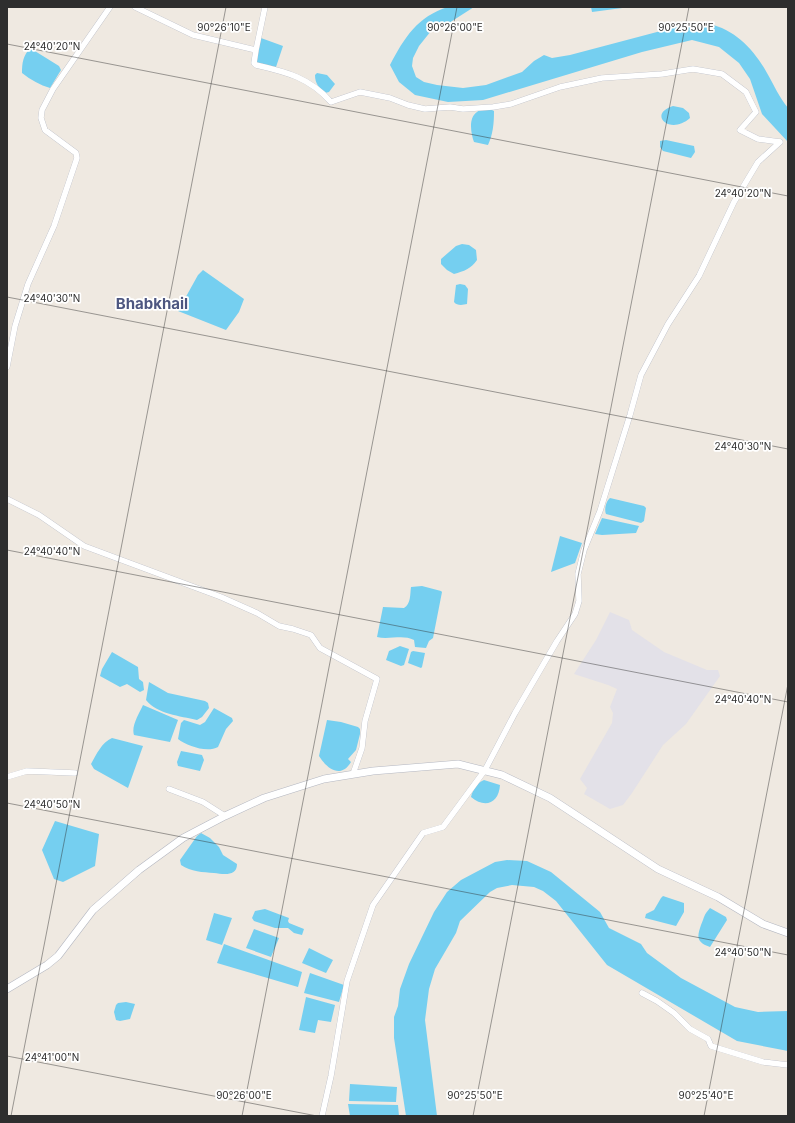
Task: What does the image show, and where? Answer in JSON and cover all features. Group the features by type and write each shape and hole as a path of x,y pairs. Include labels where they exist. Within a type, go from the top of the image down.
{"street":[{"path":"7,367 15,326 28,284 54,226 77,158 76,153 45,130 41,118 42,110 53,89 110,7"},
{"path":"135,7 193,35 256,50"},
{"path":"265,7 254,63 256,65 300,77 321,91 331,102 360,92 390,98 408,105 425,108 463,109 493,107 511,104 560,87 602,78 662,74 692,69 722,74 746,92 756,112 740,130 758,139 780,142 758,162 734,202 699,276 668,324 641,375 600,511 584,550 578,574 579,601 575,614 557,640 515,713 485,770 443,827 423,832 373,905 347,981 331,1076 322,1116"},
{"path":"7,498 39,515 84,546 221,597 257,613 280,626 293,628 310,635 320,648 377,679 365,721 362,748 352,774"},
{"path":"7,988 47,965 58,956 93,910 138,870 183,838 225,816 264,798 324,779 373,771 458,764 502,775 550,798 658,869 718,897 763,924 788,933"},
{"path":"7,777 27,771 75,773"},
{"path":"169,789 203,802 225,816"},
{"path":"642,993 674,1013 690,1029 708,1039 711,1046 763,1062 788,1065"}],"shaded area":[{"path":"610,612 629,620 632,630 664,652 707,670 718,670 720,676 686,724 663,745 623,805 610,809 584,794 587,788 580,779 612,723 613,713 610,707 617,689 574,674 596,640"}],"water":[{"path":"448,7 474,7 449,23 431,31 419,46 413,58 412,66 416,77 424,82 463,88 486,85 522,72 534,61 544,55 552,58 570,55 691,23 709,24 718,27 736,36 743,42 757,57 762,65 788,108 788,142 762,114 750,79 739,63 719,47 692,40 642,52 483,100 448,102 415,95 399,82 390,65 407,37 420,22 437,11"},
{"path":"591,7 630,7 592,12"},
{"path":"261,38 283,46 276,67 256,63"},
{"path":"30,48 59,66 61,70 50,88 36,82 22,73 23,60"},
{"path":"317,73 327,75 335,84 329,92 325,93 318,85 315,78"},
{"path":"673,106 683,108 689,113 690,118 675,125 664,122 662,114 665,110"},
{"path":"490,109 494,111 494,120 490,141 488,145 474,142 471,131 472,118 478,111"},
{"path":"666,140 694,146 695,152 691,158 663,151 660,147 660,141"},
{"path":"462,244 469,245 476,250 477,260 470,268 454,274 441,264 441,259 456,246"},
{"path":"203,270 244,299 239,312 226,330 178,311 198,275"},
{"path":"456,285 465,285 468,289 467,304 458,305 454,302"},
{"path":"610,498 644,506 646,508 644,521 641,523 606,514 605,510 607,501"},
{"path":"602,518 639,526 636,533 595,534"},
{"path":"560,536 582,543 575,563 551,572"},
{"path":"422,586 442,592 433,638 429,641 426,648 415,647 414,640 410,638 377,637 383,607 404,608 409,601 411,587"},
{"path":"400,646 409,649 404,665 401,666 386,660 389,651"},
{"path":"112,652 138,667 139,679 143,682 144,690 140,692 127,684 120,687 100,676 102,669"},
{"path":"411,652 425,653 421,668 408,663"},
{"path":"149,682 168,693 205,701 208,703 209,708 202,717 197,720 176,716 162,711 151,705 146,700"},
{"path":"143,705 178,720 170,742 134,735 134,724"},
{"path":"214,708 232,718 233,721 226,729 218,747 213,749 197,748 178,739 181,723 184,720 200,725 205,722"},
{"path":"327,720 341,722 360,729 356,750 348,759 351,762 343,770 339,771 330,768 319,756"},
{"path":"112,738 143,746 128,788 94,769 91,764 105,742"},
{"path":"181,751 202,755 204,760 200,771 178,766 177,762"},
{"path":"484,780 500,785 497,796 494,800 481,803 471,797 473,791 479,783"},
{"path":"55,821 99,834 95,866 63,882 54,879 42,850"},
{"path":"201,833 210,838 219,847 223,855 237,864 235,871 229,874 201,872 181,865 180,860 197,836"},
{"path":"507,860 527,861 551,872 600,912 609,928 641,944 647,953 681,978 735,1007 758,1012 788,1011 788,1051 737,1041 607,965 556,901 543,891 534,887 512,885 497,888 490,892 460,921 456,933 435,969 429,989 425,1020 437,1116 406,1116 394,1038 394,1017 398,1006 400,989 409,964 434,912 447,892 461,880 495,862"},
{"path":"663,896 684,903 684,912 676,926 645,918 646,914 654,910"},
{"path":"710,908 726,917 727,920 710,947 702,943 698,936 704,916"},
{"path":"265,909 289,918 289,923 304,929 302,935 294,933 288,928 275,928 254,921 252,918 255,911"},
{"path":"214,913 232,918 222,945 206,940"},
{"path":"254,929 279,938 271,957 246,948"},
{"path":"224,944 302,972 298,987 217,963"},
{"path":"309,948 333,960 326,973 302,963"},
{"path":"310,973 344,985 339,1002 304,993"},
{"path":"306,997 335,1005 331,1022 318,1020 315,1033 299,1030"},
{"path":"126,1002 135,1004 130,1019 120,1021 116,1020 114,1012 116,1005 118,1003"},
{"path":"350,1084 397,1087 396,1102 349,1101"},
{"path":"348,1104 398,1105 399,1116 350,1116"}],"district":[{"name":"Bhabkhail","path":"152,303"}]}
